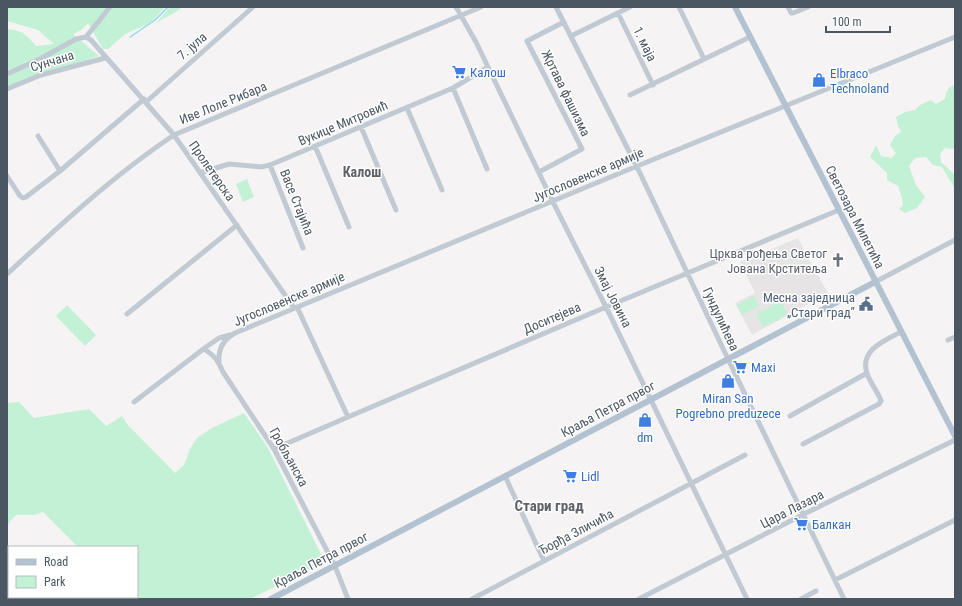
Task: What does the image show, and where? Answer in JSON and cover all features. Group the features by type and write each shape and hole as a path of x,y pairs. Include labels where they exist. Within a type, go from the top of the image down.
{"main road":[{"name":"Светозара Милетића","path":"735,7 955,436"},
{"name":"Краља Петра првог","path":"271,599 875,282"}],"street":[{"path":"7,74 40,59 76,39 86,37 110,7"},
{"name":"7. јула","path":"7,176 20,196 23,198 26,196 60,171 253,7"},
{"name":"Змај Јовина","path":"456,7 488,67 553,202 606,307 747,599"},
{"name":"Иве Лоле Рибара","path":"7,274 68,219 147,152 174,135 481,7"},
{"name":"Гундулићева","path":"556,7 636,167 844,599"},
{"path":"571,36 630,7"},
{"path":"679,7 704,59"},
{"path":"788,7 791,13 793,13 808,7"},
{"name":"1. маја","path":"618,13 652,84"},
{"name":"Жртава фашизма","path":"539,172 582,149 527,40 564,22"},
{"name":"Пролетерска","path":"86,37 91,40 105,58 145,100 174,135 296,308 348,417"},
{"path":"630,95 750,37"},
{"name":"Југословенске армије","path":"134,402 219,338 231,335 636,167 955,37"},
{"name":"Сунчана","path":"7,89 41,75 105,58"},
{"name":"Вукице Митровић","path":"200,173 229,164 261,167 270,165 453,88 488,67"},
{"path":"453,88 487,169"},
{"path":"407,108 442,190"},
{"path":"361,127 396,210"},
{"path":"38,136 60,171"},
{"path":"315,146 350,227"},
{"name":"Васе Стајића","path":"270,165 303,248"},
{"name":"Доситејева","path":"274,449 606,307 839,210"},
{"path":"126,314 237,225"},
{"name":"Краља Петра првог","path":"875,282 955,240"},
{"path":"804,444 879,404 880,398 867,373 866,361 872,349 879,343 901,332"},
{"name":"Југословенске армије","path":"219,362 220,351 224,342 231,335"},
{"path":"948,340 955,337"},
{"path":"204,349 215,356 219,362"},
{"name":"Гробљанска","path":"219,362 223,372 274,449 334,566 348,599"},
{"path":"790,416 867,373"},
{"name":"Цара Лазара","path":"639,599 804,514 955,440"},
{"name":"Ђорђа Зличића","path":"472,599 744,455"},
{"path":"505,476 544,561"},
{"path":"835,580 955,520"},
{"path":"801,599 816,591"}],"shaded area":[{"path":"798,238 828,293 752,335 735,303 755,293 740,262"}],"green space":[{"path":"7,7 165,7 150,23 125,34 108,49 103,49 88,23 81,30 73,34 99,56 7,86 7,29 24,34 36,46 54,44 38,30 7,21"},
{"path":"170,7 181,7 179,10 156,23"},
{"path":"955,85 955,148 945,148 940,154 941,162 955,175 955,189 942,167 933,165 926,157 915,158 909,166 916,185 925,197 917,208 905,213 899,209 903,205 898,186 887,180 887,173 870,157 876,145 881,156 891,158 896,153 890,145 895,136 901,132 896,117 905,112 915,110 920,105 931,100 936,104 945,99 947,90"},
{"path":"247,179 254,197 243,202 236,184"},
{"path":"754,296 759,306 742,315 737,305"},
{"path":"781,301 787,315 763,327 756,314"},
{"path":"67,305 96,335 85,346 56,316"},
{"path":"19,402 34,418 89,409 106,426 122,416 127,424 175,473 184,465 190,449 197,438 212,428 244,413 268,448 325,562 250,599 52,599 138,598 138,546 77,546 43,512 34,515 16,515 9,522 7,528 7,403"}],"waterway":[{"path":"130,37 155,20 168,7"}],"place":[{"name":"Калош","path":"459,72"},
{"name":"Elbraco Technoland","path":"819,80"},
{"name":"Црква рођења Светог Јована Крститеља","path":"838,260"},
{"name":"Месна заједница „Стари град”","path":"866,304"},
{"name":"Maxi","path":"740,367"},
{"name":"Miran San Pogrebno preduzece","path":"728,381"},
{"name":"dm","path":"645,420"},
{"name":"Lidl","path":"570,476"},
{"name":"Балкан","path":"801,524"}],"district":[{"name":"Калош","path":"362,172"},
{"name":"Стари град","path":"549,506"}]}
